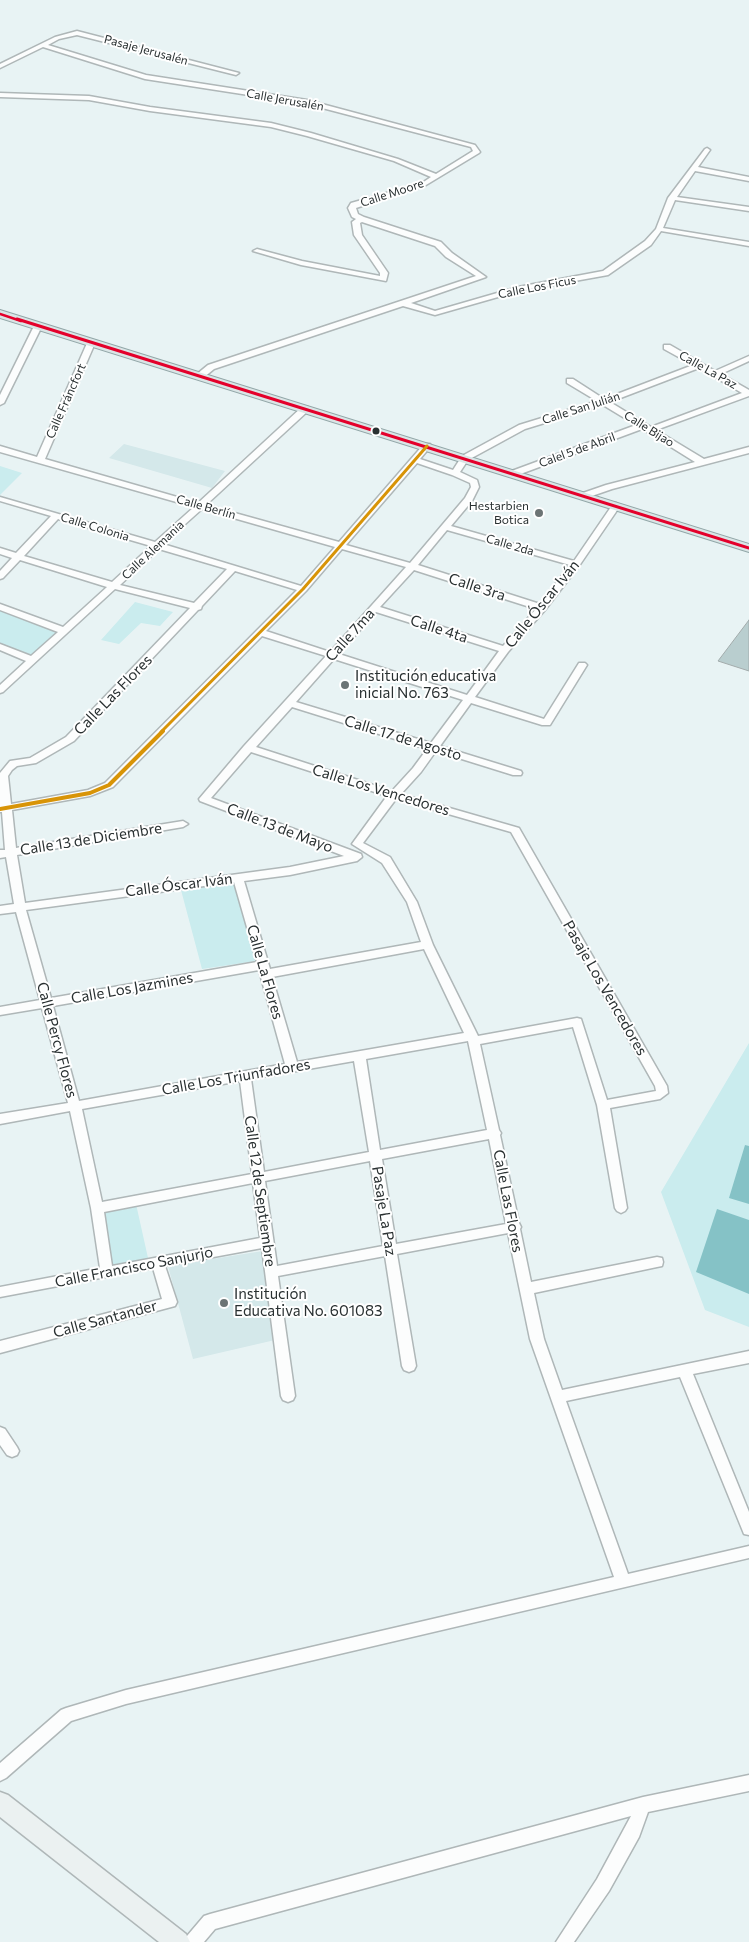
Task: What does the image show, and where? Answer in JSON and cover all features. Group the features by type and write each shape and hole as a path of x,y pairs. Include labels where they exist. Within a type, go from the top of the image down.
{"main road":[{"path":"0,314 749,548"}],"street":[{"name":"Pasaje Jerusalén","path":"0,66 57,38 77,32 236,73"},
{"name":"Calle Jerusalén","path":"43,45 145,78 306,102 457,140 477,149 476,152 437,178"},
{"name":"Calle Moore","path":"0,95 89,98 150,109 271,125 309,134 396,160 437,178"},
{"path":"707,150 672,198 659,230 749,244"},
{"path":"695,169 749,179"},
{"name":"Calle Moore","path":"200,376 211,367 482,276 449,255 438,244 361,219 355,215 352,208 354,205 424,184 437,178"},
{"path":"672,198 749,209"},
{"path":"257,251 383,279 384,273 358,235 356,222 361,219"},
{"name":"Calle Los Ficus","path":"403,303 435,313 518,289 605,273 648,243 659,230"},
{"path":"0,403 38,326"},
{"name":"Calle Fráncfort","path":"40,460 91,343"},
{"name":"Calle La Paz","path":"667,347 749,393"},
{"path":"714,374 749,358"},
{"name":"Calle San Julián","path":"465,458 522,427 603,402 700,366"},
{"name":"Calle Bijao","path":"570,381 702,462"},
{"name":"Calel 5 de Abril","path":"512,474 749,393"},
{"name":"Calle Alemania","path":"0,690 305,409"},
{"path":"3,809 101,790 262,632 303,589 427,446"},
{"name":"Calle Berlín","path":"0,449 412,566"},
{"path":"583,496 749,450"},
{"path":"455,472 465,458"},
{"name":"Calle 7ma","path":"204,799 412,566 469,499 475,487 474,482 455,472 415,460"},
{"name":"Calle Colonia","path":"2,498 303,589"},
{"name":"Calle Óscar Iván","path":"358,844 394,795 433,748 505,650 542,608 576,564 616,506"},
{"path":"0,576 57,515"},
{"name":"Calle 2da","path":"445,527 576,564"},
{"path":"0,551 114,586 198,607"},
{"name":"Calle 3ra","path":"412,566 542,608"},
{"name":"Calle Las Flores","path":"3,809 2,784 3,776 8,768 14,763 32,761 51,748 66,743 198,607 233,568"},
{"path":"0,607 65,632"},
{"name":"Calle 4ta","path":"374,608 505,650"},
{"path":"262,632 331,656 546,723 582,665"},
{"path":"0,647 34,660"},
{"name":"Calle 17 de Agosto","path":"289,703 517,773"},
{"name":"Calle Los Vencedores","path":"248,748 394,795 515,830"},
{"name":"Calle 13 de Mayo","path":"204,799 357,857"},
{"name":"Calle Percy Flores","path":"3,809 5,853 75,1106 97,1208 107,1272"},
{"name":"Calle 13 de Diciembre","path":"5,853 183,824"},
{"name":"Pasaje Los Vencedores","path":"515,830 661,1086 662,1093 656,1096 603,1105"},
{"name":"Calle Las Flores","path":"358,844 386,860 412,902 427,945 473,1038 515,1227 525,1289 537,1339 623,1581"},
{"name":"Calle Óscar Iván","path":"0,910 238,878 376,854"},
{"name":"Calle La Flores","path":"238,878 292,1067"},
{"name":"Calle Los Jazmines","path":"0,1011 47,1002 427,945"},
{"path":"473,1038 578,1022 603,1105 622,1208"},
{"name":"Calle Los Triunfadores","path":"0,1119 359,1055 473,1038"},
{"name":"Pasaje La Paz","path":"359,1055 409,1366"},
{"name":"Calle 12 de Septiembre","path":"245,1076 288,1396"},
{"path":"97,1208 495,1133"},
{"path":"271,1272 515,1227"},
{"name":"Calle Francisco Sanjurjo","path":"0,1292 267,1242"},
{"path":"525,1289 657,1262"},
{"name":"Calle Santander","path":"0,1347 170,1302 158,1263"},
{"path":"558,1397 749,1357"},
{"path":"684,1370 749,1529"},
{"path":"0,1433 12,1451"},
{"path":"0,1773 66,1715 126,1697 749,1552"},
{"path":"193,1942 210,1922 643,1805 749,1783"},
{"path":"0,1803 178,1942"},
{"path":"564,1942 603,1885 633,1831 643,1805"}],"shaded area":[{"path":"124,444 225,471 212,488 109,458"},
{"path":"0,466 22,473 0,495"},
{"path":"135,602 173,612 160,626 141,623 119,644 101,640"},
{"path":"0,608 65,633 35,660 0,646"},
{"path":"234,882 256,961 202,969 181,890"},
{"path":"749,1043 749,1327 705,1310 661,1192"},
{"path":"136,1204 148,1258 110,1266 102,1210"},
{"name":"Institución Educativa No. 601083","path":"263,1251 275,1340 193,1359 168,1266"}],"water":[{"path":"745,1145 749,1146 749,1204 729,1198"},
{"path":"717,1209 749,1220 749,1294 696,1272"}],"building":[{"path":"749,620 749,671 718,661"}],"transit line":[{"path":"0,314 749,548"},
{"path":"0,809 90,793 109,785 303,589 427,446"}],"place":[{"name":"Hestarbien Botica","path":"539,513"},
{"name":"Institución educativa inicial No. 763","path":"345,685"},
{"name":"Institución Educativa No. 601083","path":"224,1303"}]}
